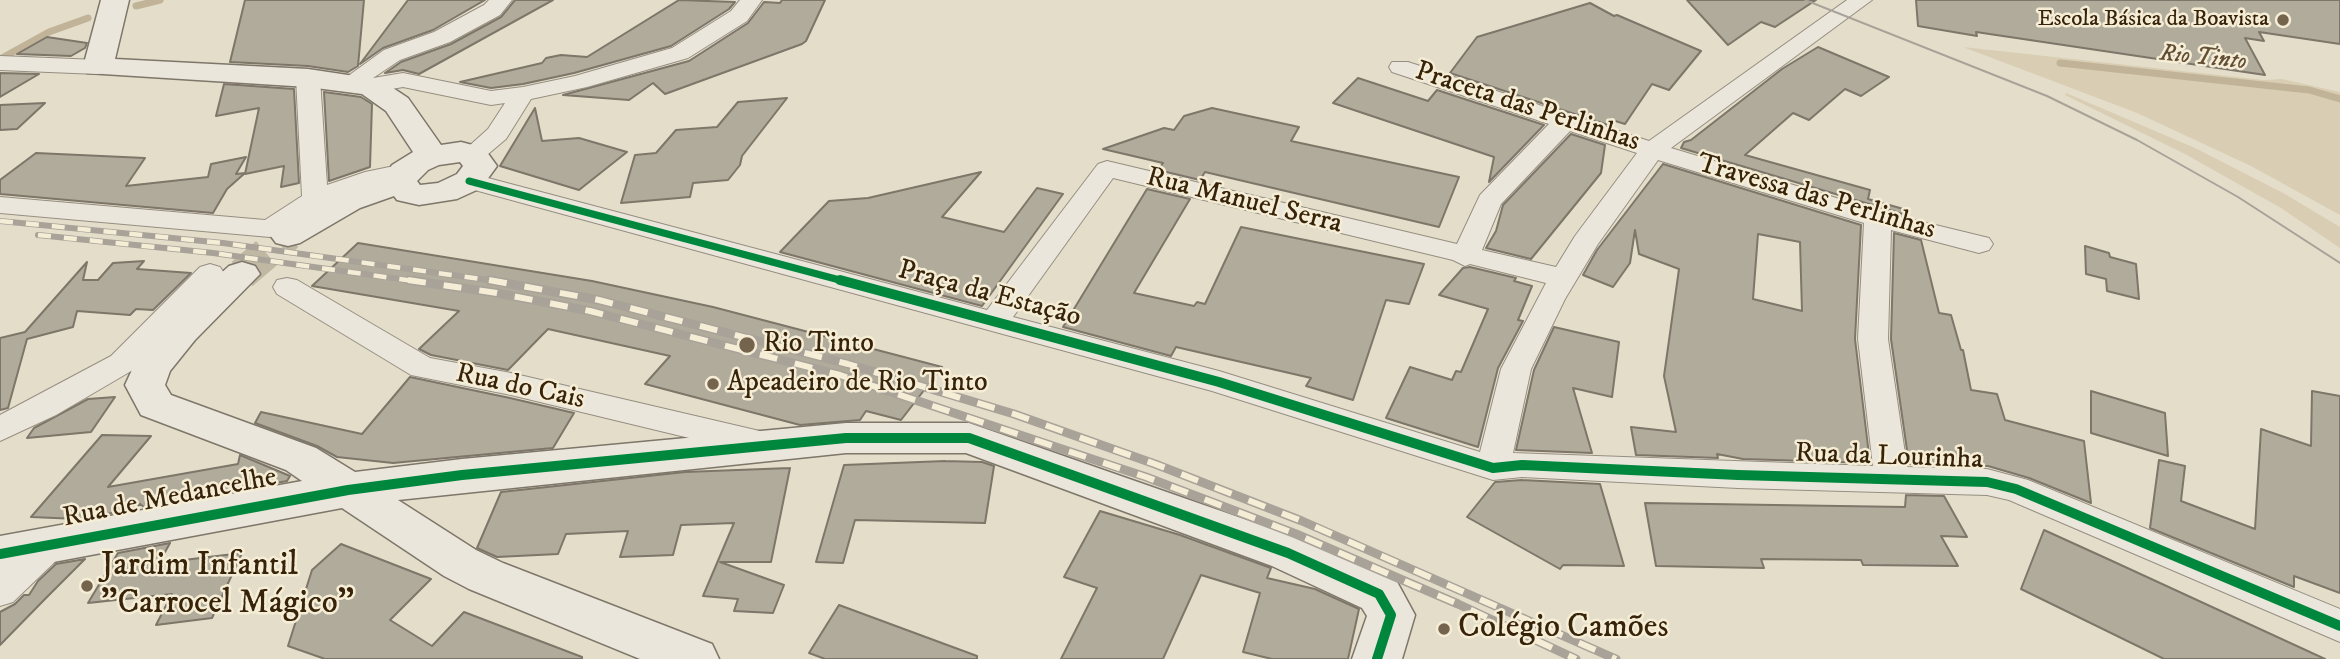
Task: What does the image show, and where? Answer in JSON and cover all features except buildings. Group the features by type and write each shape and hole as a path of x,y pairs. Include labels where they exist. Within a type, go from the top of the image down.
{"street":[{"path":"98,67 115,0"},
{"path":"360,85 381,61 442,37 492,10 501,0"},
{"path":"360,85 403,80 491,98 523,94 592,79 680,53 739,16 751,0"},
{"path":"1493,468 1516,369 1585,242 1653,149 1861,0"},
{"path":"0,63 308,78 360,85 386,95 397,105 432,156"},
{"name":"Praceta das Perlinhas","path":"1400,67 1653,149"},
{"path":"308,78 315,199"},
{"path":"0,205 270,229 315,199 374,177 402,177 409,193 432,195 445,192 470,168 497,134 523,94"},
{"path":"1465,257 1489,201 1564,122"},
{"name":"Travessa das Perlinhas","path":"1653,149 1878,219 1979,243"},
{"name":"Praça da Estação","path":"289,235 348,201 402,177 416,163 432,156 461,152 470,168 1219,382 1493,468"},
{"name":"Rua Manuel Serra","path":"995,320 1107,169 1465,257 1564,278"},
{"path":"1878,219 1874,339 1892,480"},
{"path":"0,429 122,363 226,273"},
{"path":"226,273 152,367 145,385 156,405 301,459 460,563 486,576 694,659"},
{"name":"Rua do Cais","path":"288,287 422,367 511,384 771,445"},
{"path":"348,490 463,475 846,438 969,438 1288,553 1379,594 1391,615 1377,659"},
{"name":"Rua da Lourinha","path":"1493,468 1522,465 1987,482 2016,489 2340,626"},
{"name":"Rua de Medancelhe","path":"0,554 348,490"},
{"path":"0,591 50,545"}],"shaded area":[{"path":"1963,47 2264,80 2282,79 2340,92 2340,215 2251,166 2137,113"},
{"path":"2066,93 2195,148 2285,194 2340,227 2340,248 2281,208 2185,154 2065,95"}],"waterway":[{"name":"Rio Tinto","path":"136,6 160,0"},
{"name":"Rio Tinto","path":"2,58 49,32 88,18"},
{"name":"Rio Tinto","path":"2060,63 2309,90 2340,99"}],"tunnel":[{"path":"242,274 288,235"}],"tram line":[{"path":"1805,0 2047,96 2137,140 2238,197 2340,263"}],"railway":[{"path":"0,221 223,243 493,281"},
{"path":"38,235 213,253 421,282"},
{"path":"408,280 497,293 590,311 840,375 1146,477 1296,534 1458,604 1576,659"},
{"path":"489,280 493,281"},
{"path":"493,281 502,282"},
{"path":"493,281 599,300 848,364 1014,414 1155,464 1302,521 1616,659"}],"cycle path":[{"path":"469,181 1219,382 1493,468 1522,465 1738,475 1987,482 2016,489 2340,626"},
{"path":"0,554 348,490 462,475 846,438 969,438 1288,553 1379,594 1391,615 1377,659"}],"place":[{"name":"Escola Básica da Boavista","path":"2283,20"},
{"name":"Rio Tinto","path":"747,345"},
{"name":"Apeadeiro de Rio Tinto","path":"713,384"},
{"name":"Jardim Infantil \"Carrocel Mágico\"","path":"87,586"},
{"name":"Colégio Camões","path":"1444,629"}]}
